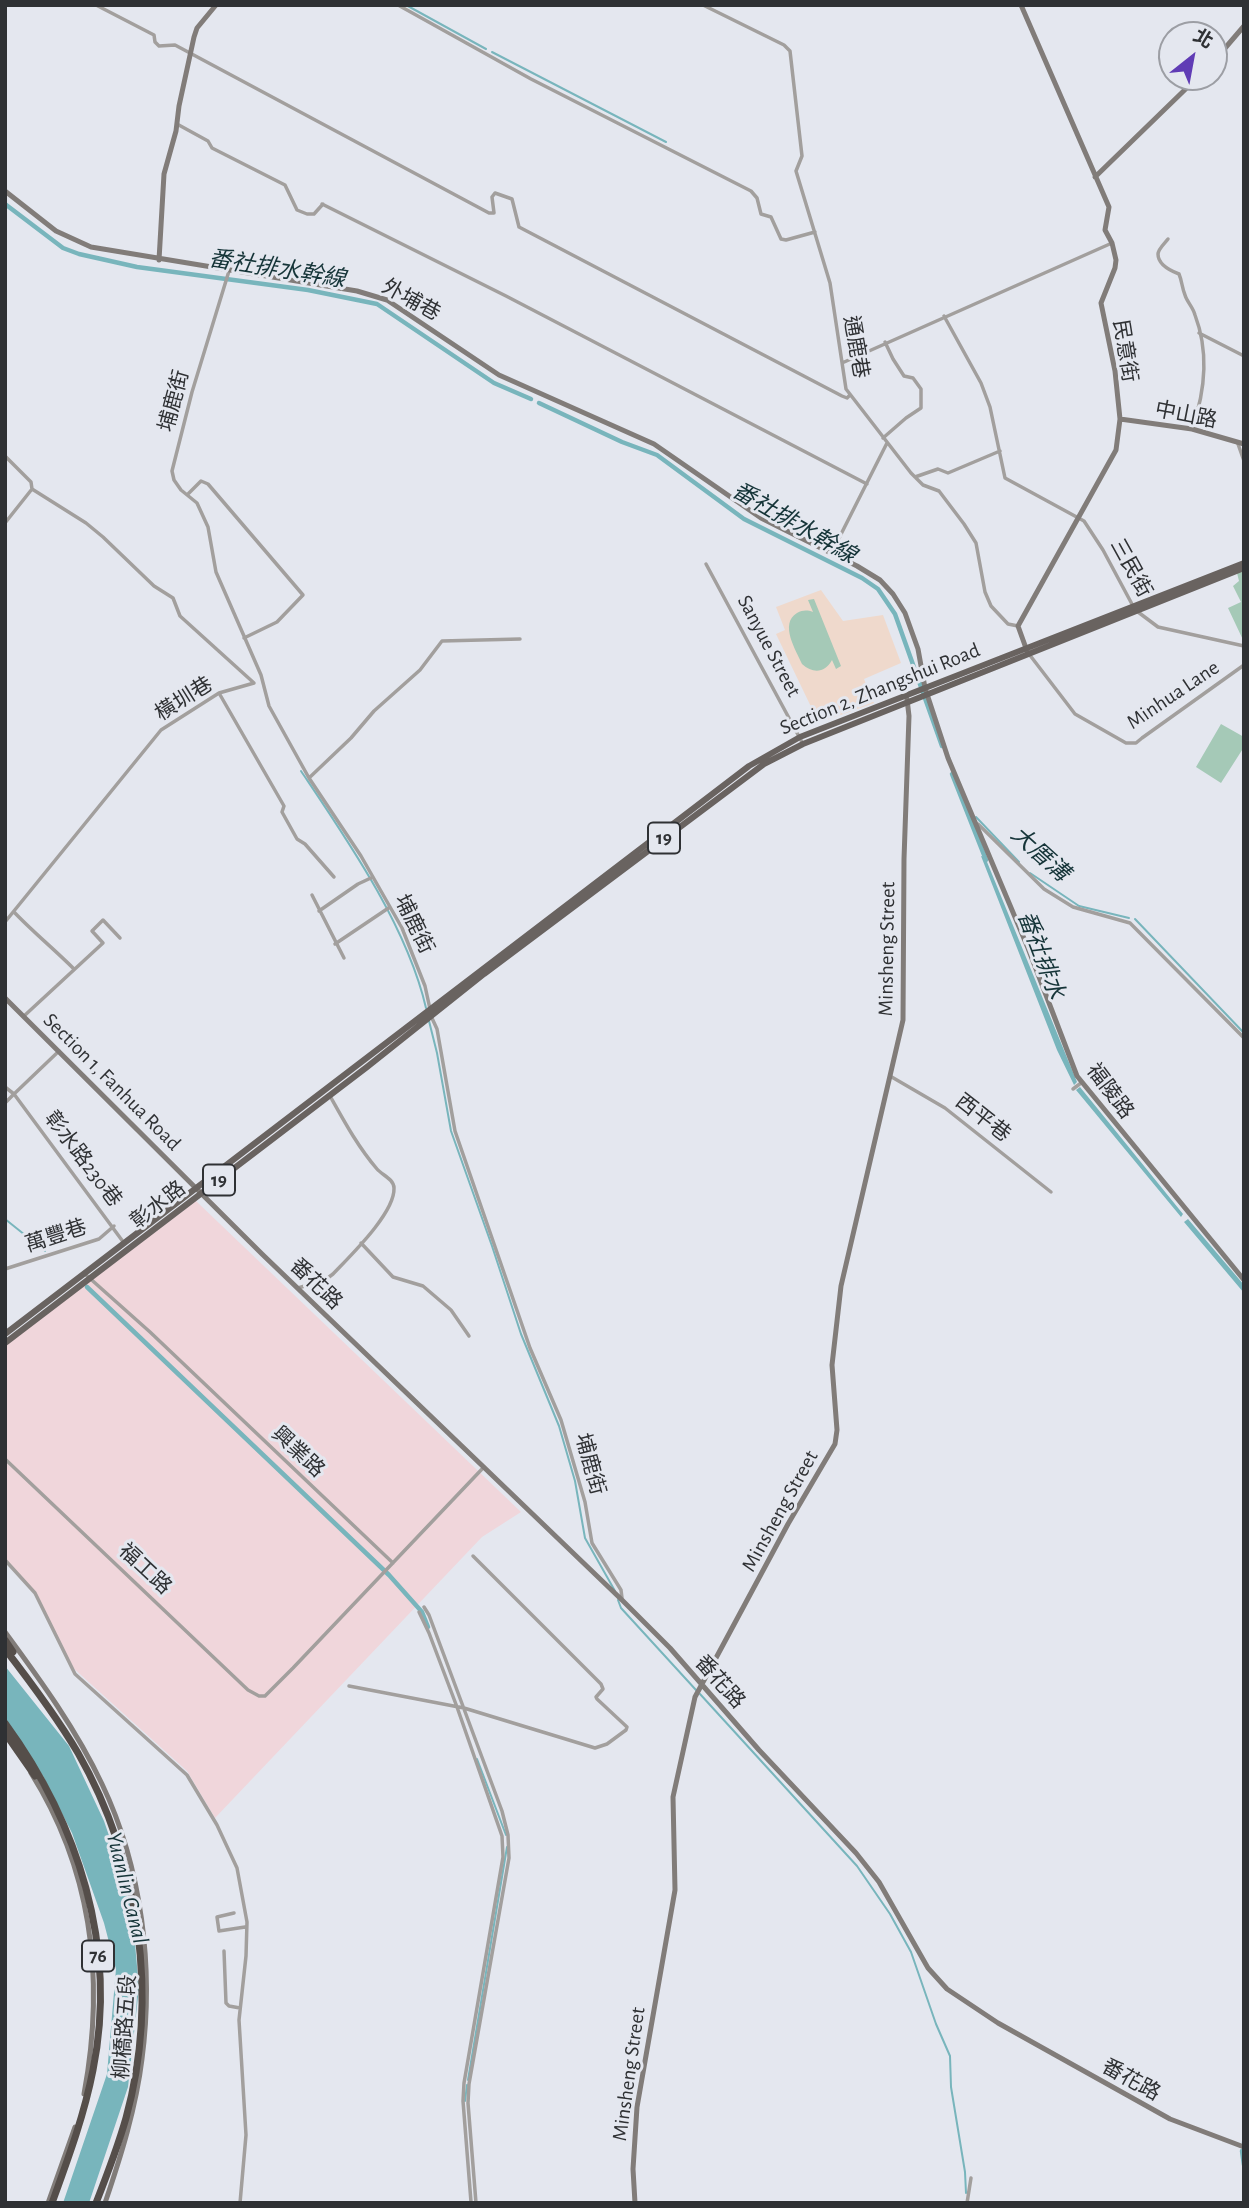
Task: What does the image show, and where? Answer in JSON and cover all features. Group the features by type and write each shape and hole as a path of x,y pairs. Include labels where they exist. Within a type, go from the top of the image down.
{"highway":[{"path":"5,1640 61,1721 64,1732"},
{"name":"76","path":"5,1648 78,1753 108,1818 131,1887 139,1939 142,1987 140,2028 134,2081 126,2118 96,2203"},
{"name":"76","path":"5,1723 32,1762 65,1825 92,1910 99,1974 100,2018 94,2068 85,2104 50,2203"},
{"path":"5,1735 65,1825"}],"main road":[{"name":"Section 2, Zhangshui Road","path":"430,1012 662,835 802,740 1244,565"},
{"name":"彰水路","path":"5,1334 88,1277 124,1243 329,1095 430,1012"},
{"name":"彰水路","path":"5,1343 430,1012"}],"street":[{"path":"96,5 154,36 159,46 175,45 489,213 494,213 492,197 495,193 512,199 519,227 842,396 848,398 850,395"},
{"path":"159,260 164,174 177,124 190,53 197,28 216,5"},
{"path":"398,5 531,79 751,191 755,194 761,214 771,217 781,239 816,232"},
{"name":"通鹿巷","path":"703,5 784,45 792,56 802,156 796,171 830,283 846,389 915,477 923,485 939,491 948,500 976,543 985,592 991,606 1008,624 1018,626"},
{"name":"民意街","path":"1018,626 1116,450 1120,419 1115,371 1101,303 1116,260 1112,243 1104,230 1109,207 1021,5"},
{"path":"1228,45 1244,26"},
{"path":"1095,177 1184,91"},
{"path":"177,124 208,141 212,148 285,185 297,210 314,214 322,204 506,296 867,484"},
{"name":"外埔巷","path":"5,191 56,232 90,247 374,294 499,375 654,444 761,518 831,554"},
{"path":"1168,239 1158,251 1158,256 1166,268 1179,274 1186,298 1196,316 1199,333 1204,384 1192,429"},
{"path":"842,363 1112,243"},
{"name":"埔鹿街","path":"229,270 192,392 172,471 174,480 181,490 197,503 208,527 216,572 261,675 269,706 309,778 344,828 373,877 415,959 436,1029 455,1131 530,1348 561,1420 585,1502 592,1543 621,1590 622,1600"},
{"path":"944,316 981,383 990,407 1005,478 1078,518"},
{"path":"1199,333 1244,356"},
{"path":"883,438 921,408 921,389 914,378 904,376 885,342"},
{"name":"中山路","path":"1120,419 1192,429 1241,444"},
{"path":"831,554 887,442"},
{"path":"1241,444 1244,461"},
{"path":"915,477 937,469 948,472 1000,451"},
{"name":"橫圳巷","path":"5,456 32,482 32,489 86,523 154,586 173,598 180,616 254,682 219,693 161,731 5,922"},
{"path":"188,494 201,481 208,484 303,595 277,622 244,638"},
{"path":"5,523 32,489"},
{"name":"三民街","path":"1078,518 1093,532 1135,608 1158,627 1244,646"},
{"name":"福陵路","path":"831,554 880,580 905,613 918,649 923,693 1081,1083 1244,1279"},
{"name":"Sanyue Street","path":"706,564 802,740"},
{"path":"1018,626 1027,651"},
{"path":"309,778 351,738 373,711 420,670 442,641 520,639"},
{"name":"Minhua Lane","path":"1027,651 1075,714 1126,743 1136,743 1244,665"},
{"path":"219,693 284,806 282,812 297,839 305,844 334,877"},
{"name":"Minsheng Street","path":"635,2203 633,2169 636,2107 675,1890 674,1797 695,1697 788,1524 835,1444 837,1430 832,1366 841,1286 904,1020 907,699"},
{"path":"974,820 1044,890 1073,907 1130,923 1244,1038"},
{"path":"320,911 358,884 373,877"},
{"path":"312,895 334,944 344,958"},
{"path":"334,944 390,907"},
{"path":"14,912 74,969"},
{"path":"24,1016 103,943 92,931 103,920 120,938"},
{"name":"Section 1, Fanhua Road","path":"5,998 198,1191"},
{"path":"5,1103 60,1051"},
{"name":"西平巷","path":"890,1076 945,1108 1051,1192"},
{"path":"1073,1088 1081,1083"},
{"path":"5,1087 15,1094"},
{"name":"彰水路230巷","path":"15,1094 124,1243"},
{"path":"298,1288 324,1280 360,1243 387,1213 394,1185 376,1168 329,1095"},
{"name":"番花路","path":"198,1191 670,1648 701,1686 856,1853 879,1882 928,1968 947,1989 998,2023 1147,2107 1170,2119 1244,2147"},
{"name":"萬豐巷","path":"5,1269 99,1239 114,1226"},
{"path":"360,1243 393,1278 423,1286 451,1310 469,1336"},
{"name":"興業路","path":"88,1277 150,1332 393,1563"},
{"name":"福工路","path":"5,1459 248,1690 259,1696 265,1696 393,1563"},
{"path":"393,1563 484,1467"},
{"path":"349,1686 460,1708 595,1748 607,1744 626,1727 597,1699 603,1689 601,1684 473,1556"},
{"path":"5,1560 35,1593 75,1674 187,1775 217,1825 237,1868 243,1894 246,1956 240,2008 246,2135 240,2203"},
{"path":"424,1607 500,1826 503,1857 463,2092 474,2202"},
{"path":"419,1612 460,1708"},
{"name":"柳橋路五段","path":"5,1632 60,1709 102,1784 123,1840 140,1908 147,1998 142,2061 130,2122 104,2203"},
{"name":"柳橋路五段","path":"5,1735 33,1776 61,1828 79,1881 92,1946 95,1998 92,2053 83,2100 50,2203"},
{"path":"234,1913 217,1917 219,1931 245,1927"},
{"path":"224,1951 226,2003 240,2008"},
{"path":"967,2203 971,2178"}],"shaded area":[{"path":"821,590 843,621 883,615 901,663 864,679 874,703 824,721 815,715 776,634 785,630 776,607"},
{"path":"196,1201 521,1512 482,1537 215,1818 187,1771 71,1666 37,1595 5,1560 5,1346"}],"green space":[{"path":"1244,570 1244,642 1228,608 1241,602 1233,586 1239,581 1237,573"},
{"path":"814,599 841,666 836,669 832,660 822,670 814,671 806,667 802,664 790,637 789,624 792,618 801,611 813,612 808,600"},
{"path":"1221,724 1244,737 1244,747 1221,783 1196,767"}],"water":[{"path":"981,856 985,857 1077,1082 1074,1085 1057,1050"},
{"path":"1080,1087 1183,1214 1181,1217 1076,1090"},
{"path":"1188,1219 1244,1285 1244,1293 1184,1222"},
{"path":"5,1666 69,1746 104,1821 131,1900 139,1988 128,2087 89,2203 63,2203 107,2074 116,1969 104,1923 72,1833 43,1776 5,1719"}],"waterway":[{"path":"406,5 486,49"},
{"path":"492,52 666,142"},
{"name":"番社排水幹線","path":"5,204 63,248 79,254 137,267 308,290 377,304 494,383 531,399"},
{"name":"番社排水幹線","path":"539,403 622,442 657,455 744,519 862,578 878,589 895,614 942,746"},
{"path":"301,771 356,855 390,915 405,946 426,1008"},
{"name":"番社排水","path":"952,774 986,860"},
{"name":"大厝溝","path":"976,817 1019,862"},
{"name":"大厝溝","path":"1030,873 1079,906 1129,918"},
{"name":"大厝溝","path":"1135,919 1244,1033"},
{"path":"429,1021 451,1131 521,1334 559,1426 575,1481 585,1538 615,1591"},
{"path":"5,1219 45,1251"},
{"path":"87,1287 389,1575 422,1612 428,1627"},
{"path":"618,1600 621,1608 696,1690"},
{"path":"700,1694 857,1866 890,1914 911,1952 950,2056 951,2087 966,2193"},
{"path":"477,1759 506,1835"},
{"path":"468,2080 507,1847"},
{"path":"465,2101 467,2085"},
{"name":"番社排水","path":"1242,2151 1244,2165"}],"water label":[{"name":"Yuanlin Canal","path":"127,1888"}]}
